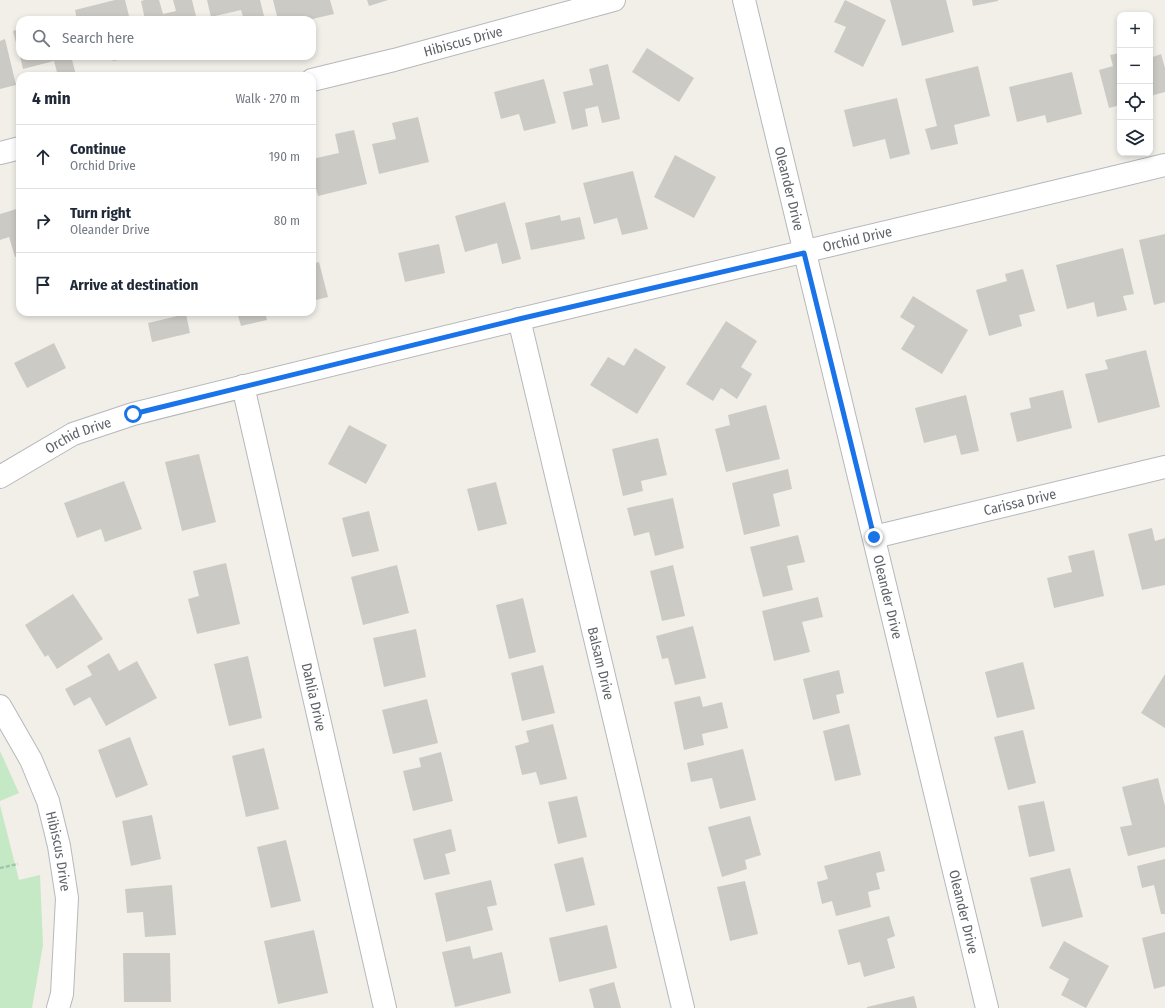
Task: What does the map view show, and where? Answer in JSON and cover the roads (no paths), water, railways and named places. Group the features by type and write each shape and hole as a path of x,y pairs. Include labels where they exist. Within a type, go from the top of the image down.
{"street":[{"name":"Hibiscus Drive","path":"316,79 394,60 614,0"},
{"name":"Oleander Drive","path":"744,0 987,1008"},
{"path":"0,153 16,149"},
{"name":"Orchid Drive","path":"0,477 74,434 133,414 519,319 804,253 1165,165"},
{"name":"Balsam Drive","path":"519,319 683,1008"},
{"name":"Dahlia Drive","path":"243,386 385,1008"},
{"name":"Carissa Drive","path":"874,537 1165,467"},
{"name":"Hibiscus Drive","path":"0,706 31,760 48,801 59,846 67,898 62,994 58,1008"}]}
